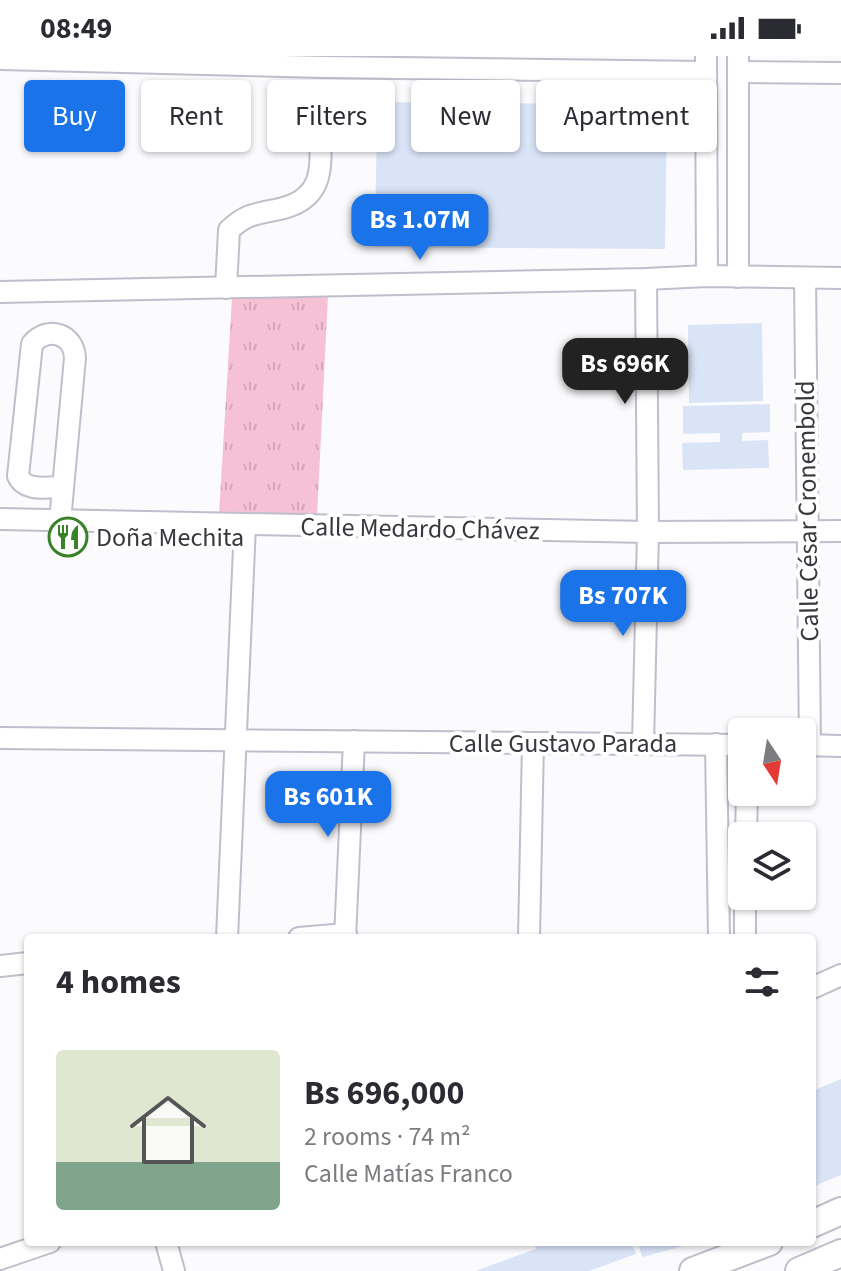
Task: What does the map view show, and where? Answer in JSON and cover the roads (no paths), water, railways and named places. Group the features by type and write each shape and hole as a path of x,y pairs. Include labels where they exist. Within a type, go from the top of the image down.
{"main road":[{"path":"816,1222 841,1211"},
{"path":"693,1271 722,1251 748,1246"},
{"path":"799,1271 841,1253"}],"street":[{"path":"0,59 323,67 706,64 707,276"},
{"path":"738,277 738,64 841,73"},
{"path":"226,288 229,230 248,215 289,208 309,195 316,186 320,152"},
{"path":"707,189 737,188"},
{"path":"0,292 707,276 841,278"},
{"name":"Calle César Cronembold","path":"805,278 806,718"},
{"path":"643,744 648,532 646,279"},
{"path":"60,521 63,487 75,348 56,334 45,333 32,344 18,476 21,483 27,486 63,487"},
{"name":"Calle Medardo Chávez","path":"0,519 648,532 841,531"},
{"path":"227,934 245,525"},
{"name":"Calle Gustavo Parada","path":"0,738 728,744"},
{"path":"346,934 354,741"},
{"path":"529,934 533,743"},
{"path":"716,744 719,934"},
{"path":"816,745 841,746"},
{"path":"745,910 745,934"},
{"path":"0,966 24,963"},
{"path":"816,986 841,975"},
{"path":"0,1259 38,1246"},
{"path":"167,1246 174,1271"}],"place":[{"name":"Doña Mechita","path":"68,537"}]}
